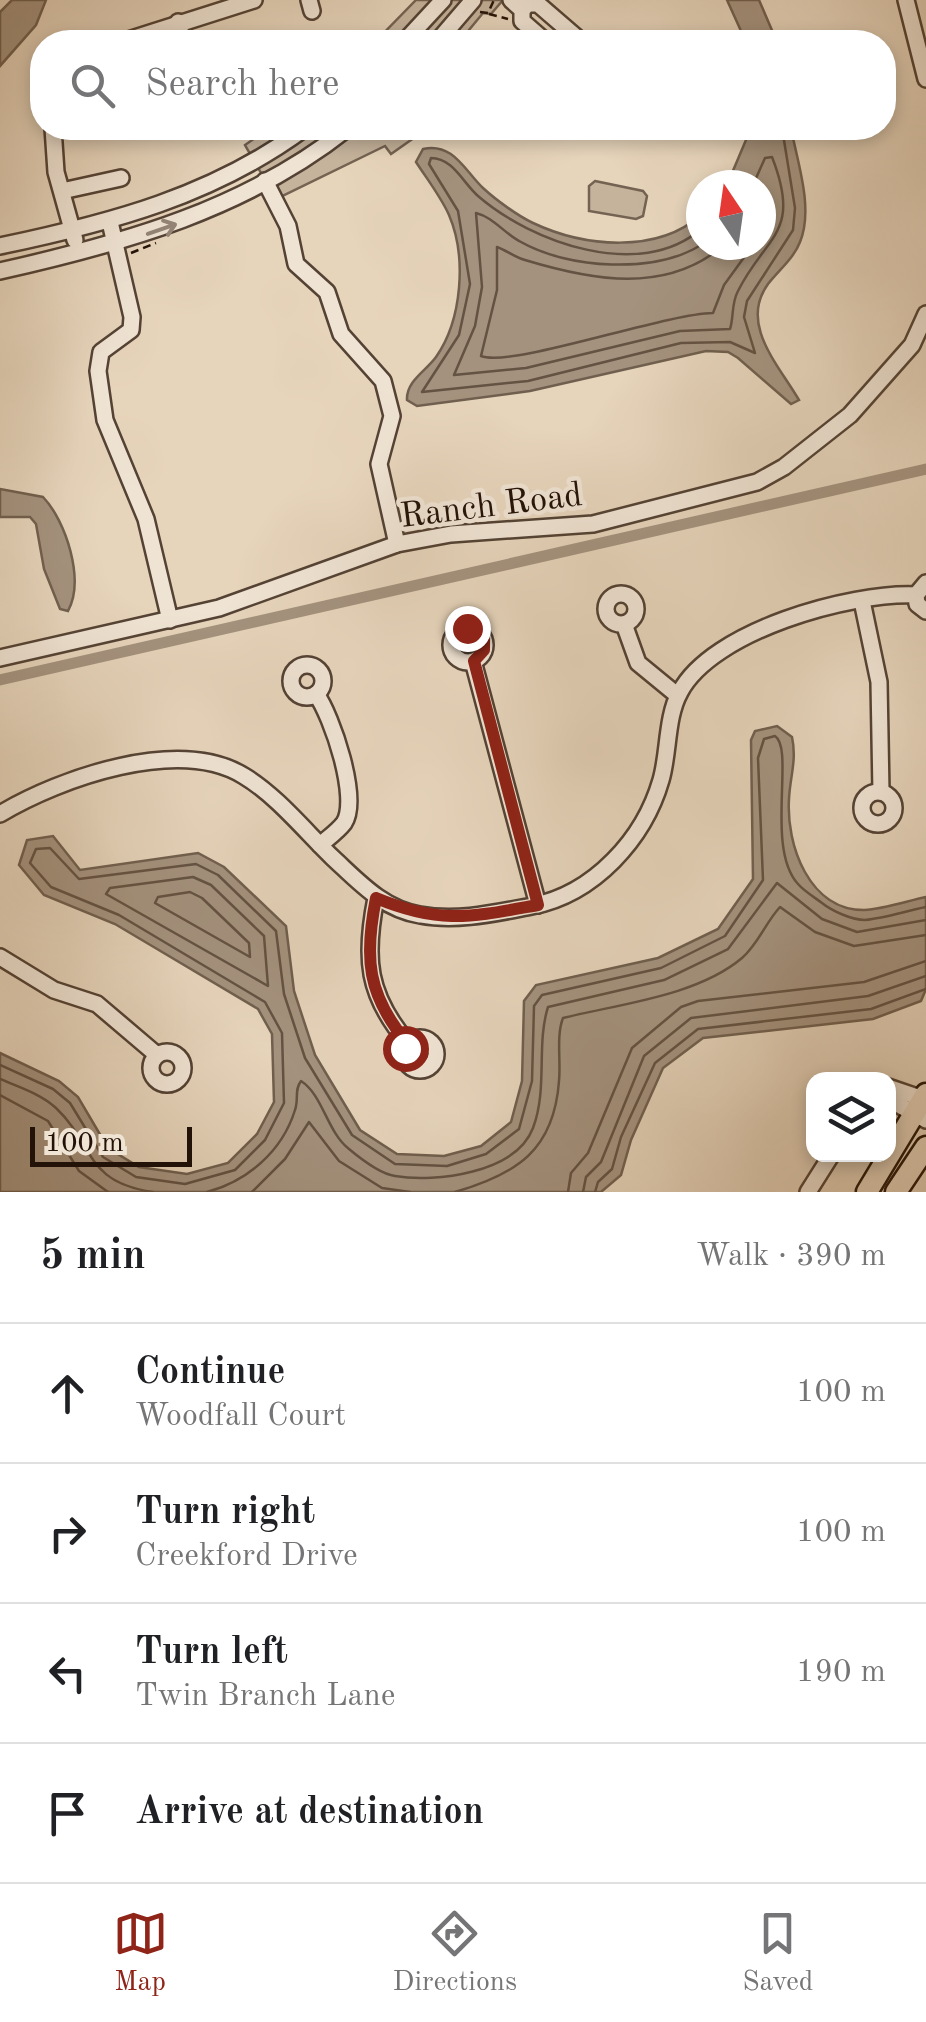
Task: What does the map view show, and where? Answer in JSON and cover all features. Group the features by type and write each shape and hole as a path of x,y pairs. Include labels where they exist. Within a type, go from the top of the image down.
{"main road":[{"path":"867,1192 923,1106"},
{"path":"896,1192 926,1147"}],"street":[{"path":"156,30 254,0"},
{"path":"415,30 443,0"},
{"path":"448,30 473,0"},
{"path":"906,0 926,79"},
{"path":"532,30 514,10 535,3 568,30"},
{"path":"178,22 180,30"},
{"path":"52,140 78,253"},
{"path":"0,246 110,222 210,184 285,140"},
{"path":"0,271 116,243 188,220 265,181 329,140"},
{"path":"62,191 121,178"},
{"path":"265,181 282,207 296,264 328,292 341,334 384,381 392,416 379,464 397,544"},
{"path":"110,222 132,317 131,330 101,352 97,361 103,408 146,519 170,620"},
{"name":"Ranch Road","path":"0,658 219,608 397,544 451,534 583,526 756,482 784,467 850,415 912,345 926,314"},
{"path":"0,814 28,797 88,776 166,758 201,760 244,776 376,898 417,915 465,918 538,905 575,888 634,842 661,782 677,695 696,666 722,647 769,625 862,601 921,589 917,604 926,611"},
{"path":"862,601 879,682 881,792"},
{"path":"624,624 638,664 677,695"},
{"path":"474,661 538,905"},
{"path":"316,694 326,706 351,796 345,821 320,845"},
{"path":"376,898 367,945 374,985 386,1018 408,1044"},
{"path":"0,957 54,990 97,1004 157,1056"},
{"path":"896,1092 923,1106"},
{"path":"896,1101 923,1106"},
{"path":"808,1192 827,1162"}],"path":[{"path":"488,13 494,0"},
{"path":"471,22 480,12 514,10"}],"shaded area":[{"path":"416,0 503,0 491,14 483,13 469,30 387,30"},
{"path":"252,140 411,140 391,154 385,146 276,199 245,145"},
{"path":"595,181 643,191 647,196 643,216 636,219 589,211 589,186"}],"water":[{"path":"12,0 46,0 36,25 0,66 0,12"},
{"path":"727,0 759,0 772,30 741,30"},
{"path":"746,140 794,140 803,185 804,229 790,259 768,284 758,314 772,358 799,400 791,404 728,352 706,351 530,391 417,406 407,400 413,382 445,342 459,288 455,232 438,195 416,162 423,149 450,154 483,188 514,212 553,231 620,243 663,236 686,226 686,260 776,260 776,170 733,170"},
{"path":"0,489 43,497 59,521 74,568 73,598 68,611 60,609 44,569 36,524 30,517 0,517"},
{"path":"777,726 792,737 789,817 797,854 815,887 845,907 864,910 926,897 926,989 921,1001 873,1019 703,1038 663,1068 631,1140 621,1175 601,1192 0,1192 0,1053 59,1081 78,1097 108,1148 139,1167 187,1174 228,1163 257,1134 274,1102 272,1034 258,1009 115,924 44,895 19,865 27,840 53,836 80,870 198,853 224,867 286,926 294,991 315,1055 360,1130 397,1154 444,1156 481,1146 511,1122 522,1081 524,1001 536,985 658,958 718,929 753,879 751,740 755,731"}],"waterway":[{"path":"0,680 926,469"}],"route":[{"path":"405,1048 408,1044 386,1018 374,985 367,945 376,898 417,915 465,918 538,905 474,661 484,650 484,639 467,628"}]}
